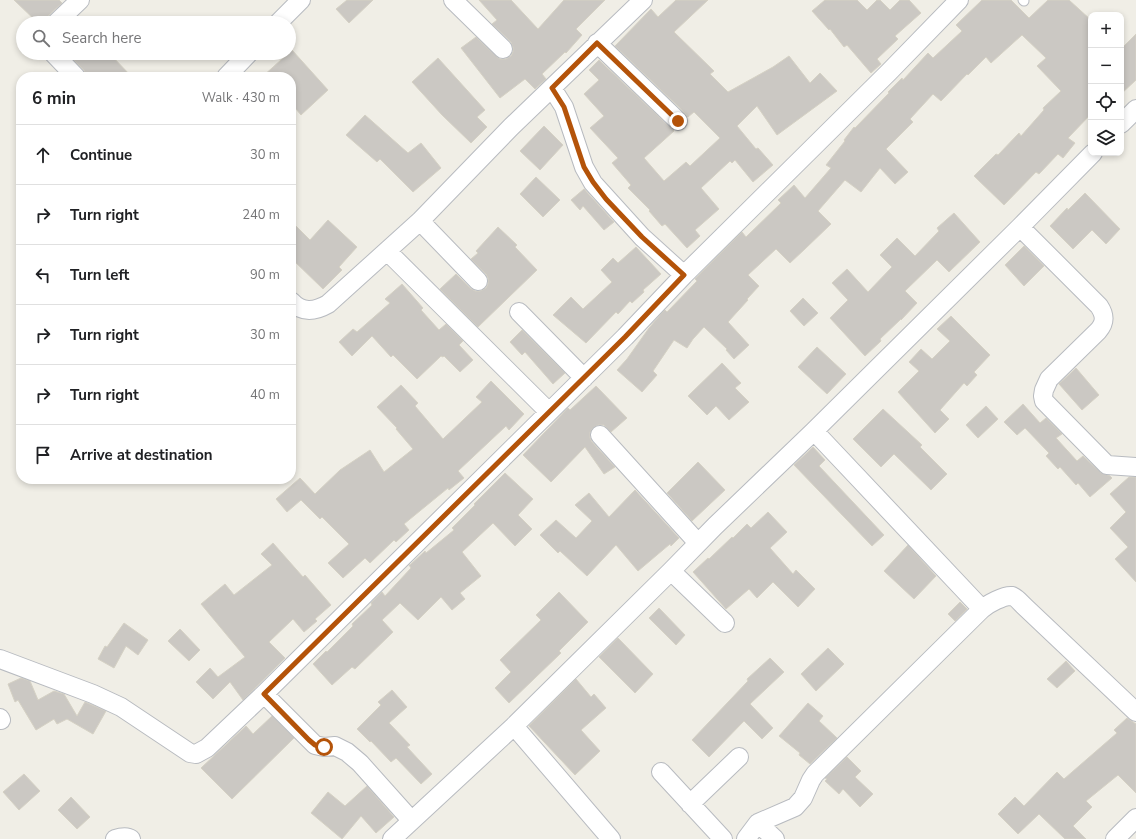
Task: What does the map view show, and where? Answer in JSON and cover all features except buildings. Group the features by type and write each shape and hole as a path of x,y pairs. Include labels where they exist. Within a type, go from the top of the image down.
{"street":[{"path":"63,16 80,0"},
{"path":"285,16 301,0"},
{"path":"453,0 503,49"},
{"path":"296,307 312,311 322,307 387,251 420,221 511,127 643,0"},
{"path":"0,659 94,694 114,704 193,754 207,748 264,694 584,378 684,275 884,78 959,0"},
{"path":"597,43 678,121"},
{"path":"60,60 71,72"},
{"path":"231,72 242,60"},
{"path":"552,88 564,107 584,167 593,182 606,199 642,237 684,275"},
{"path":"1124,121 1136,109"},
{"path":"392,839 514,726 1020,227 1090,156"},
{"path":"420,221 478,281"},
{"path":"1020,227 1099,306 1104,316 1103,326 1049,379 1044,390 1044,401 1107,465 1134,467"},
{"path":"387,251 549,412"},
{"path":"519,312 584,378"},
{"path":"814,430 982,609"},
{"path":"600,435 698,543"},
{"path":"671,571 725,623"},
{"path":"746,839 758,823 795,807 803,798 815,774 982,609 991,602 1006,596 1012,596 1016,599 1136,712"},
{"path":"264,694 315,745 319,747 338,747 348,752 411,820"},
{"path":"514,726 611,839"},
{"path":"690,804 738,757"},
{"path":"661,772 723,839"},
{"path":"1115,839 1136,818"},
{"path":"758,823 775,839"},
{"path":"116,839 120,837 128,837 132,839"}],"route":[{"path":"324,747 319,747 309,740 264,694 625,337 684,275 642,237 606,199 593,182 584,167 564,107 552,88 597,43 678,121"}]}
